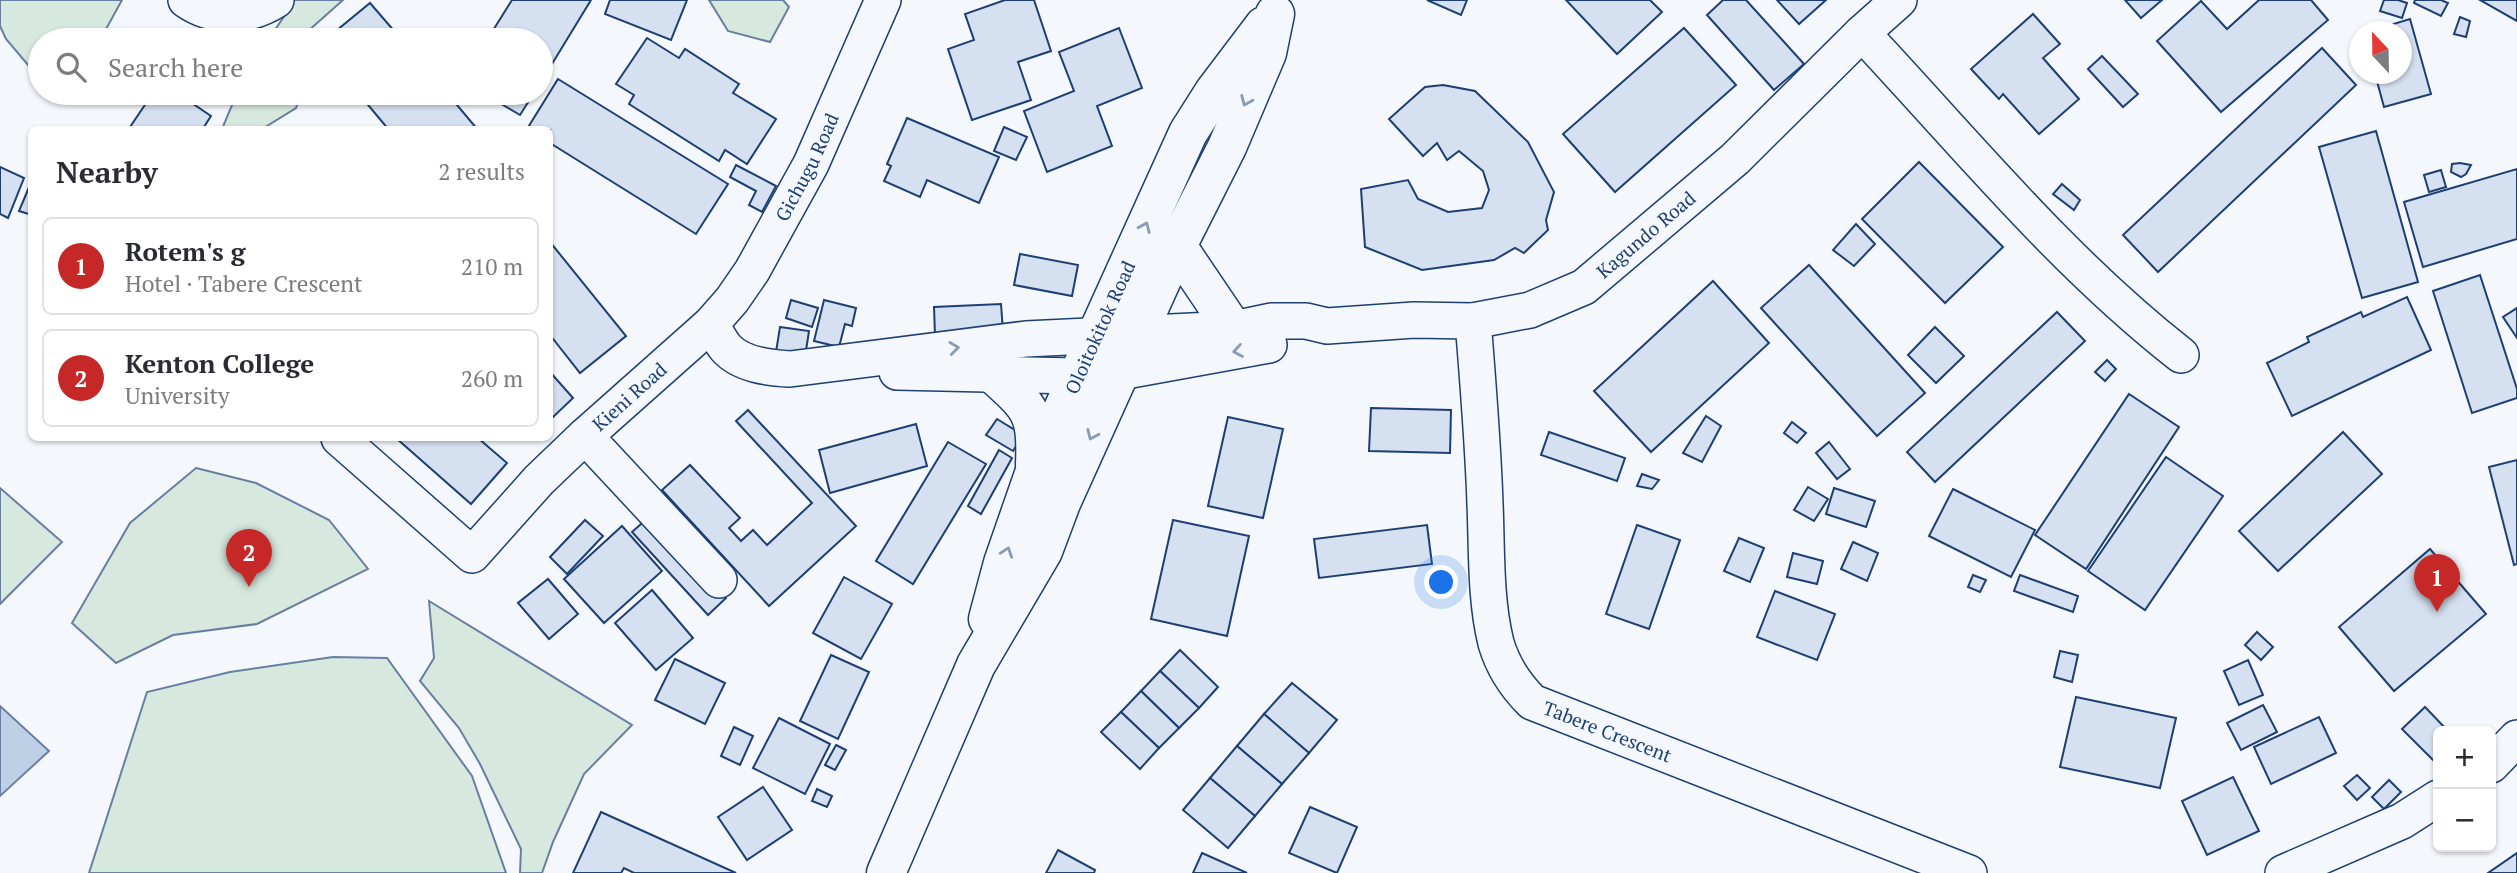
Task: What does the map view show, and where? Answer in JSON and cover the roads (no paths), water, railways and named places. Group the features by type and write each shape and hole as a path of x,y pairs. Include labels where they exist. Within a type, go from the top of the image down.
{"main road":[{"name":"Oloitokitok Road","path":"886,873 976,665 1042,551 1177,246 1227,147 1267,53 1278,7"},
{"name":"Oloitokitok Road","path":"976,665 1003,563 1035,471 1188,134 1214,92 1278,7"},
{"path":"1177,246 1233,329"},
{"path":"992,373 1024,402 1030,411 1036,436 1035,471"}],"street":[{"path":"186,0 199,9 235,16 267,6 276,0"},
{"name":"Gichugu Road","path":"711,324 752,271 782,220 811,164 883,0"},
{"name":"Kagundo Road","path":"1138,333 1233,329 1272,321 1306,321 1326,326 1414,320 1473,321 1530,310 1584,287 1735,159 1899,0"},
{"path":"1862,33 2029,215 2134,318 2181,355"},
{"name":"Tabere Crescent","path":"1473,321 1484,468 1489,598 1496,642 1517,687 1532,702 1969,873"},
{"path":"711,324 727,350 751,363 790,369 1026,339 1138,333"},
{"name":"Kieni Road","path":"711,324 585,436 719,580"},
{"name":"Kagundo Road","path":"1120,372 1308,337 1326,326"},
{"path":"838,364 903,373 1077,376 1120,372"},
{"path":"342,441 472,555 539,480 585,436"},
{"path":"2496,760 2517,738"},
{"path":"2283,873 2402,821 2433,801"}],"water":[{"path":"0,706 49,751 0,796"}],"place":[{"name":"Kenton College","path":"249,587"},
{"name":"Rotem's g","path":"2437,612"}]}
